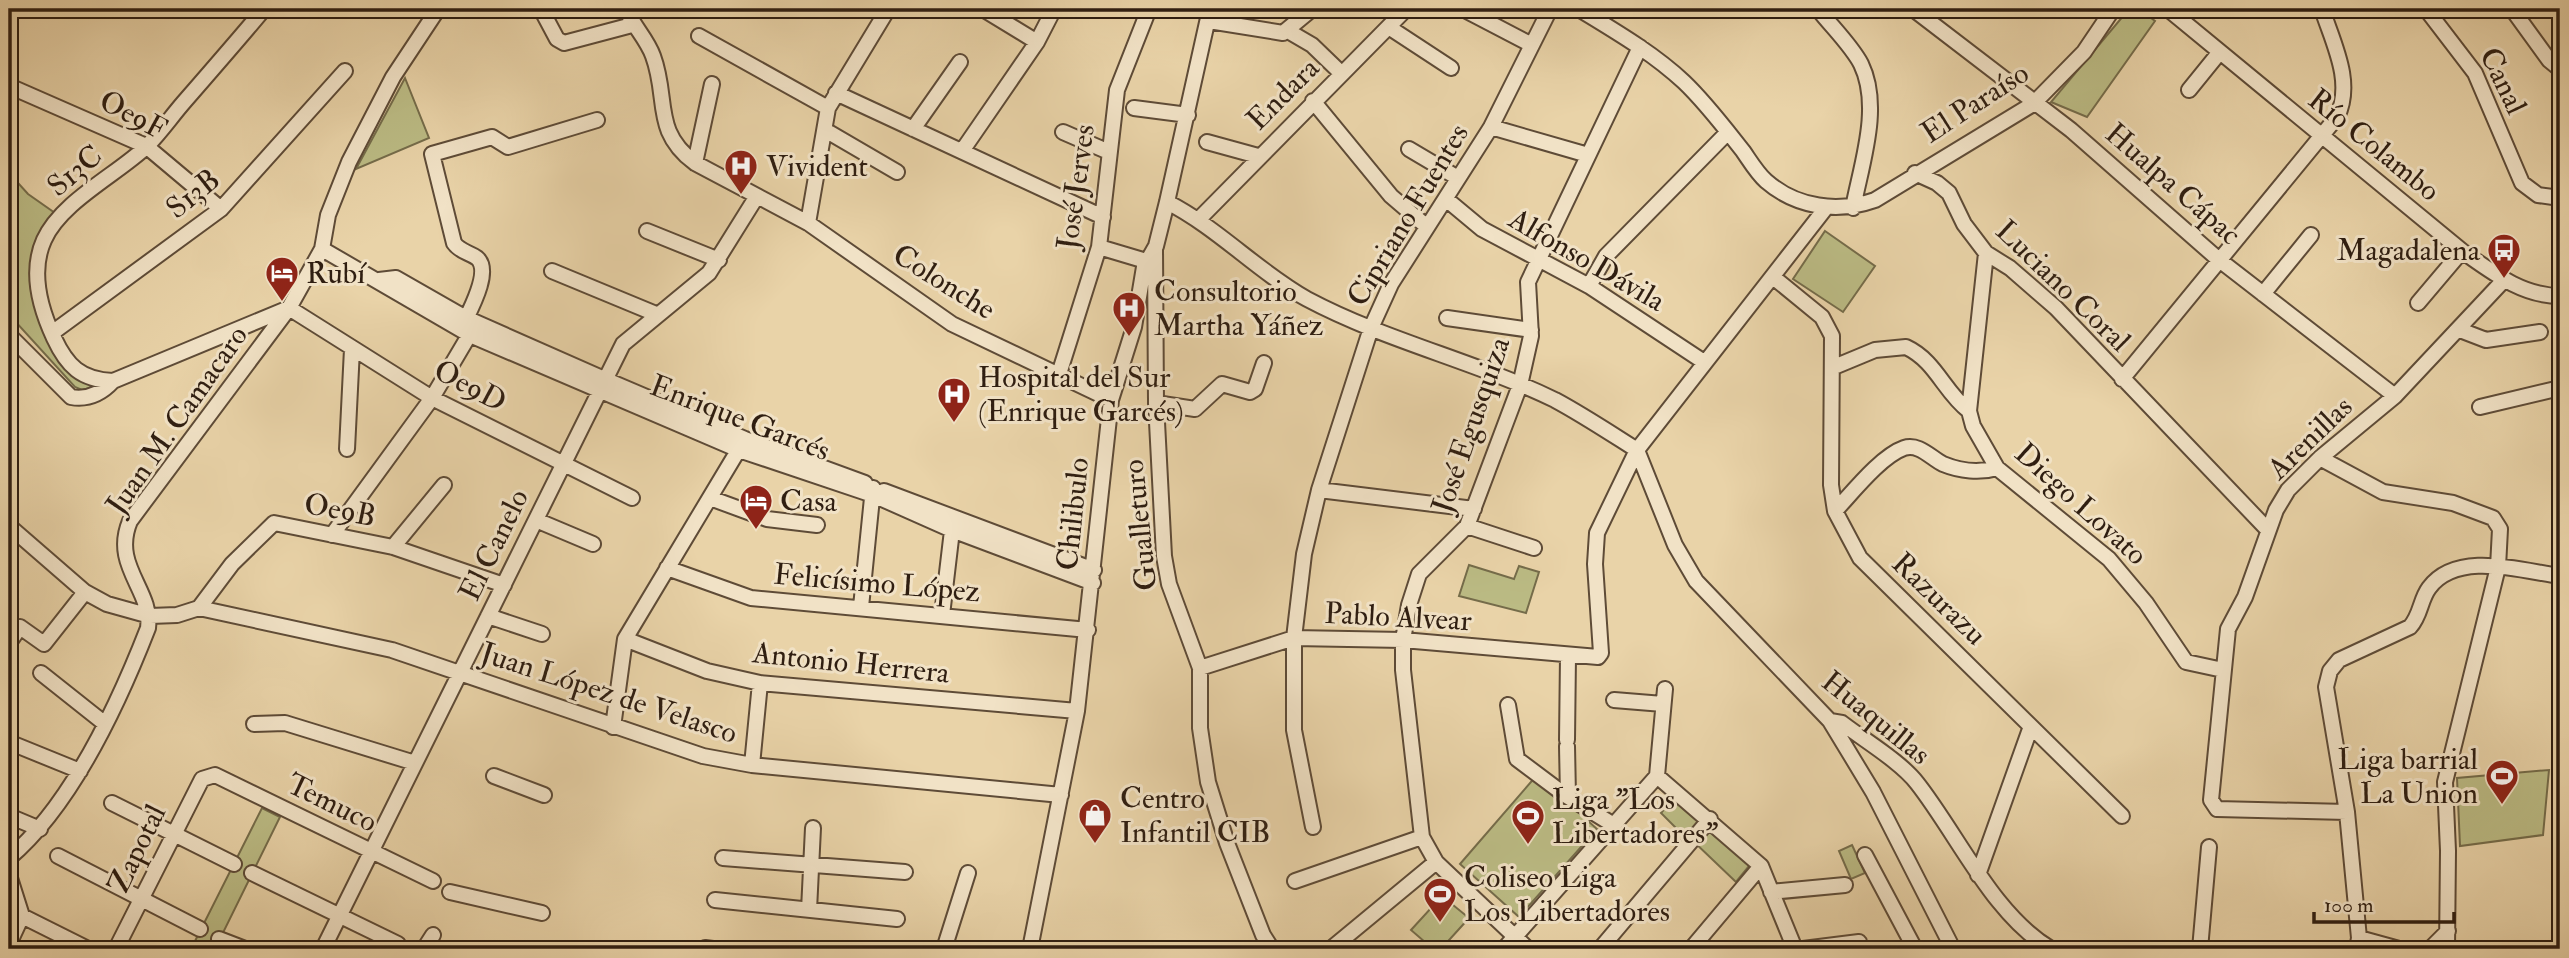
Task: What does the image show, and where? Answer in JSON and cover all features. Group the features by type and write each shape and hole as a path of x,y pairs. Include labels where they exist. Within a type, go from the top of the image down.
{"street":[{"name":"S13C","path":"113,381 97,380 69,366 51,333 37,278 38,256 45,238 60,216 146,146 264,9"},
{"name":"Juan M. Camacaro","path":"150,616 125,554 124,542 130,521 289,308 322,249 328,215 349,162 393,77 438,9"},
{"path":"541,9 557,39 565,43 632,25"},
{"name":"Colonche","path":"626,9 632,25 652,51 669,135 679,151 695,163 808,223 952,324 1111,400"},
{"path":"808,223 828,108 888,9"},
{"path":"983,9 998,13 1037,42"},
{"path":"962,151 1037,42 1054,9"},
{"name":"José Jerves","path":"1059,374 1099,247 1117,90 1149,9"},
{"path":"1209,15 1283,33 1289,31 1312,9"},
{"name":"Endara","path":"1200,218 1341,73 1390,29 1406,9"},
{"path":"1462,9 1532,45"},
{"name":"Cipriano Fuentes","path":"1313,827 1294,730 1294,638 1304,554 1319,490 1371,328 1391,284 1491,127 1550,9"},
{"path":"1818,9 1861,64 1870,96 1868,129 1853,208"},
{"name":"El Paraíso","path":"1915,173 2033,104 2084,52 2113,9"},
{"name":"Río Colambo","path":"2168,9 2462,251 2504,280 2537,294 2560,296"},
{"path":"2122,379 2218,259 2323,136 2344,102 2344,86 2322,9"},
{"name":"Canal","path":"2426,9 2475,73 2522,183 2538,195 2559,198"},
{"path":"2512,9 2549,60 2560,69"},
{"path":"1584,10 1640,47 1682,80 1728,132 1765,180 1789,195 1825,209 1853,208 1875,200 1915,173"},
{"name":"Hualpa Cápac","path":"1917,12 2033,104 2071,130 2218,259 2395,396"},
{"name":"Chilibulo","path":"1030,949 1077,711 1094,576 1111,400 1134,327 1146,261 1156,246 1209,15"},
{"path":"1390,29 1451,68"},
{"path":"1289,31 1311,46 1341,73"},
{"path":"699,36 828,108"},
{"name":"José Egusquiza","path":"1528,949 1436,862 1422,837 1403,670 1404,640 1409,605 1419,574 1467,526 1474,509 1520,385 1531,330 1528,285 1640,47"},
{"path":"2189,90 2219,53"},
{"path":"913,129 960,62"},
{"name":"S13B","path":"51,333 221,209 345,71"},
{"path":"695,163 712,84"},
{"name":"Oe9F","path":"9,86 146,146 221,209"},
{"path":"836,93 1103,217"},
{"path":"1313,101 1391,196 1426,226"},
{"path":"1135,107 1188,115"},
{"path":"332,534 432,398 468,326 482,276 482,266 476,258 462,252 454,243 432,154 492,136 508,147 597,120"},
{"path":"1491,127 1588,155"},
{"path":"825,130 897,172"},
{"path":"1063,132 1109,152"},
{"path":"1589,286 1606,256 1728,132"},
{"path":"1207,142 1258,156"},
{"path":"1409,149 1458,178"},
{"name":"Luciano Coral","path":"1915,173 1937,183 1949,193 1964,224 1986,253 2010,268 2056,308 2267,529"},
{"name":"El Canelo","path":"323,949 623,344 656,314 709,273 757,196"},
{"name":"Alfonso Dávila","path":"1446,199 1482,229 1589,286 1704,362"},
{"path":"1167,202 1200,218 1280,283 1308,299 1371,328 1555,401 1637,450 1825,209"},
{"path":"647,231 719,260"},
{"path":"2263,293 2311,234"},
{"name":"Gualleturo","path":"1156,246 1153,272 1156,403 1164,556 1169,584 1200,668 1200,728 1208,782 1227,843 1263,935 1272,949"},
{"path":"1099,247 1146,261"},
{"name":"Enrique Garcés","path":"322,249 468,326 742,444 1094,576"},
{"path":"2418,303 2462,251"},
{"name":"Diego Lovato","path":"1986,253 1969,411 1973,426 1997,468 2109,559 2147,603 2186,662 2223,670"},
{"path":"552,271 656,314"},
{"name":"Razurazu","path":"1773,277 1822,317 1832,336 1834,367 1831,485 1835,510 1860,558 2030,729 2122,816"},
{"name":"Arenillas","path":"2347,812 2217,809 2211,800 2228,629 2254,574 2267,529 2288,490 2320,458 2395,396 2460,330 2504,280"},
{"path":"9,335 71,397 88,397 104,390 113,381 289,308"},
{"name":"Oe9D","path":"289,308 432,398 632,498"},
{"path":"1447,318 1531,330"},
{"path":"2460,330 2486,340 2540,332"},
{"path":"1834,367 1875,350 1906,347 1932,365 1960,404 1969,411"},
{"path":"347,449 352,349"},
{"path":"1156,403 1195,409 1222,384 1250,392 1255,389 1264,363"},
{"path":"2480,407 2560,388"},
{"path":"613,727 625,639 742,444"},
{"path":"1835,510 1869,475 1901,449 1917,448 1944,464 1965,470 1997,468"},
{"name":"Pablo Alvear","path":"1200,668 1294,638 1404,640 1598,657 1601,653 1595,564 1597,533 1637,450"},
{"name":"Huaquillas","path":"1637,450 1675,545 1696,582 1830,720 1842,723 1916,781 1978,875 2034,937 2051,949"},
{"path":"2320,458 2383,492 2453,503 2493,518 2500,529 2498,567 2445,782 2447,949"},
{"path":"393,547 444,485"},
{"path":"1319,490 1474,509"},
{"path":"861,607 873,491"},
{"path":"710,498 766,519 817,524"},
{"path":"537,520 593,544"},
{"name":"Oe9B","path":"199,608 232,564 274,523 393,547 504,585"},
{"path":"942,615 953,524"},
{"path":"9,526 85,592 107,604 150,616 145,636 80,771 40,829 9,858"},
{"path":"1467,526 1534,548"},
{"path":"2399,949 2358,944 2347,812 2326,687 2330,671 2339,660 2410,627 2418,618 2427,590 2437,579 2469,567 2498,567 2560,576"},
{"name":"Felicísimo López","path":"667,568 751,598 1088,630"},
{"path":"9,643 20,627 44,644 85,592"},
{"name":"Juan López de Velasco","path":"150,616 177,615 199,608 368,643 703,756 752,765 1061,795"},
{"path":"488,616 542,634"},
{"name":"Antonio Herrera","path":"625,639 707,671 760,682 1077,711"},
{"path":"1568,656 1568,796"},
{"path":"41,673 104,723"},
{"path":"752,765 760,682"},
{"path":"1504,949 1655,776 1664,696 1614,700"},
{"path":"1508,705 1517,759 1612,824"},
{"path":"1830,720 1873,792 1953,949"},
{"path":"254,724 285,723 415,763"},
{"path":"1978,875 2030,729"},
{"path":"11,743 80,771"},
{"name":"Temuco","path":"208,776 215,775 433,881"},
{"name":"Zapotal","path":"116,949 202,779 208,776"},
{"path":"494,776 544,795"},
{"path":"1655,776 1710,819 1761,866 1793,947 1859,942"},
{"path":"111,803 234,864"},
{"path":"9,816 40,829"},
{"path":"1600,949 1710,819"},
{"path":"809,910 813,828"},
{"path":"1295,881 1422,837"},
{"path":"2200,949 2209,846"},
{"path":"1865,855 1915,949"},
{"path":"58,856 200,929"},
{"path":"723,859 905,872"},
{"path":"1332,948 1436,862"},
{"path":"1691,949 1761,866"},
{"path":"252,873 398,944"},
{"path":"944,949 968,873"},
{"path":"9,876 22,916 9,944"},
{"path":"1771,892 1845,885"},
{"path":"450,892 542,913"},
{"path":"715,900 897,919"},
{"path":"22,916 88,949"},
{"path":"2430,949 2448,931"},
{"path":"424,949 433,935"},
{"path":"219,939 245,949"}],"green space":[{"path":"2129,9 2139,9 2155,21 2087,117 2051,102"},
{"path":"405,78 429,138 356,169"},
{"path":"9,173 28,194 55,213 41,236 48,336 101,385 82,390 75,387 13,319 9,309"},
{"path":"1825,231 1875,266 1843,312 1793,279"},
{"path":"1469,565 1514,579 1519,566 1539,572 1526,613 1459,596"},
{"name":"Liga barrial La Union","path":"2549,770 2543,835 2460,846 2457,778"},
{"name":"Liga \"Los Libertadores\"","path":"1537,775 1597,829 1519,917 1460,864"},
{"path":"1675,796 1699,815 1699,822 1685,837 1661,813"},
{"path":"262,808 280,817 215,949 191,949"},
{"path":"1712,821 1754,860 1736,882 1692,840"},
{"path":"1852,845 1865,873 1851,879 1839,851"},
{"name":"Coliseo Liga Los Libertadores","path":"1442,896 1469,918 1441,949 1433,949 1411,930"}],"place":[{"name":"Vivident","path":"741,196"},
{"name":"Magadalena","path":"2504,280"},
{"name":"Rubí","path":"282,303"},
{"name":"Consultorio Martha Yáñez","path":"1129,338"},
{"name":"Hospital del Sur (Enrique Garcés)","path":"954,424"},
{"name":"Casa","path":"756,531"},
{"name":"Liga barrial La Union","path":"2502,806"},
{"name":"Centro Infantil CIB","path":"1095,845"},
{"name":"Liga \"Los Libertadores\"","path":"1528,846"},
{"name":"Coliseo Liga Los Libertadores","path":"1440,924"}]}
